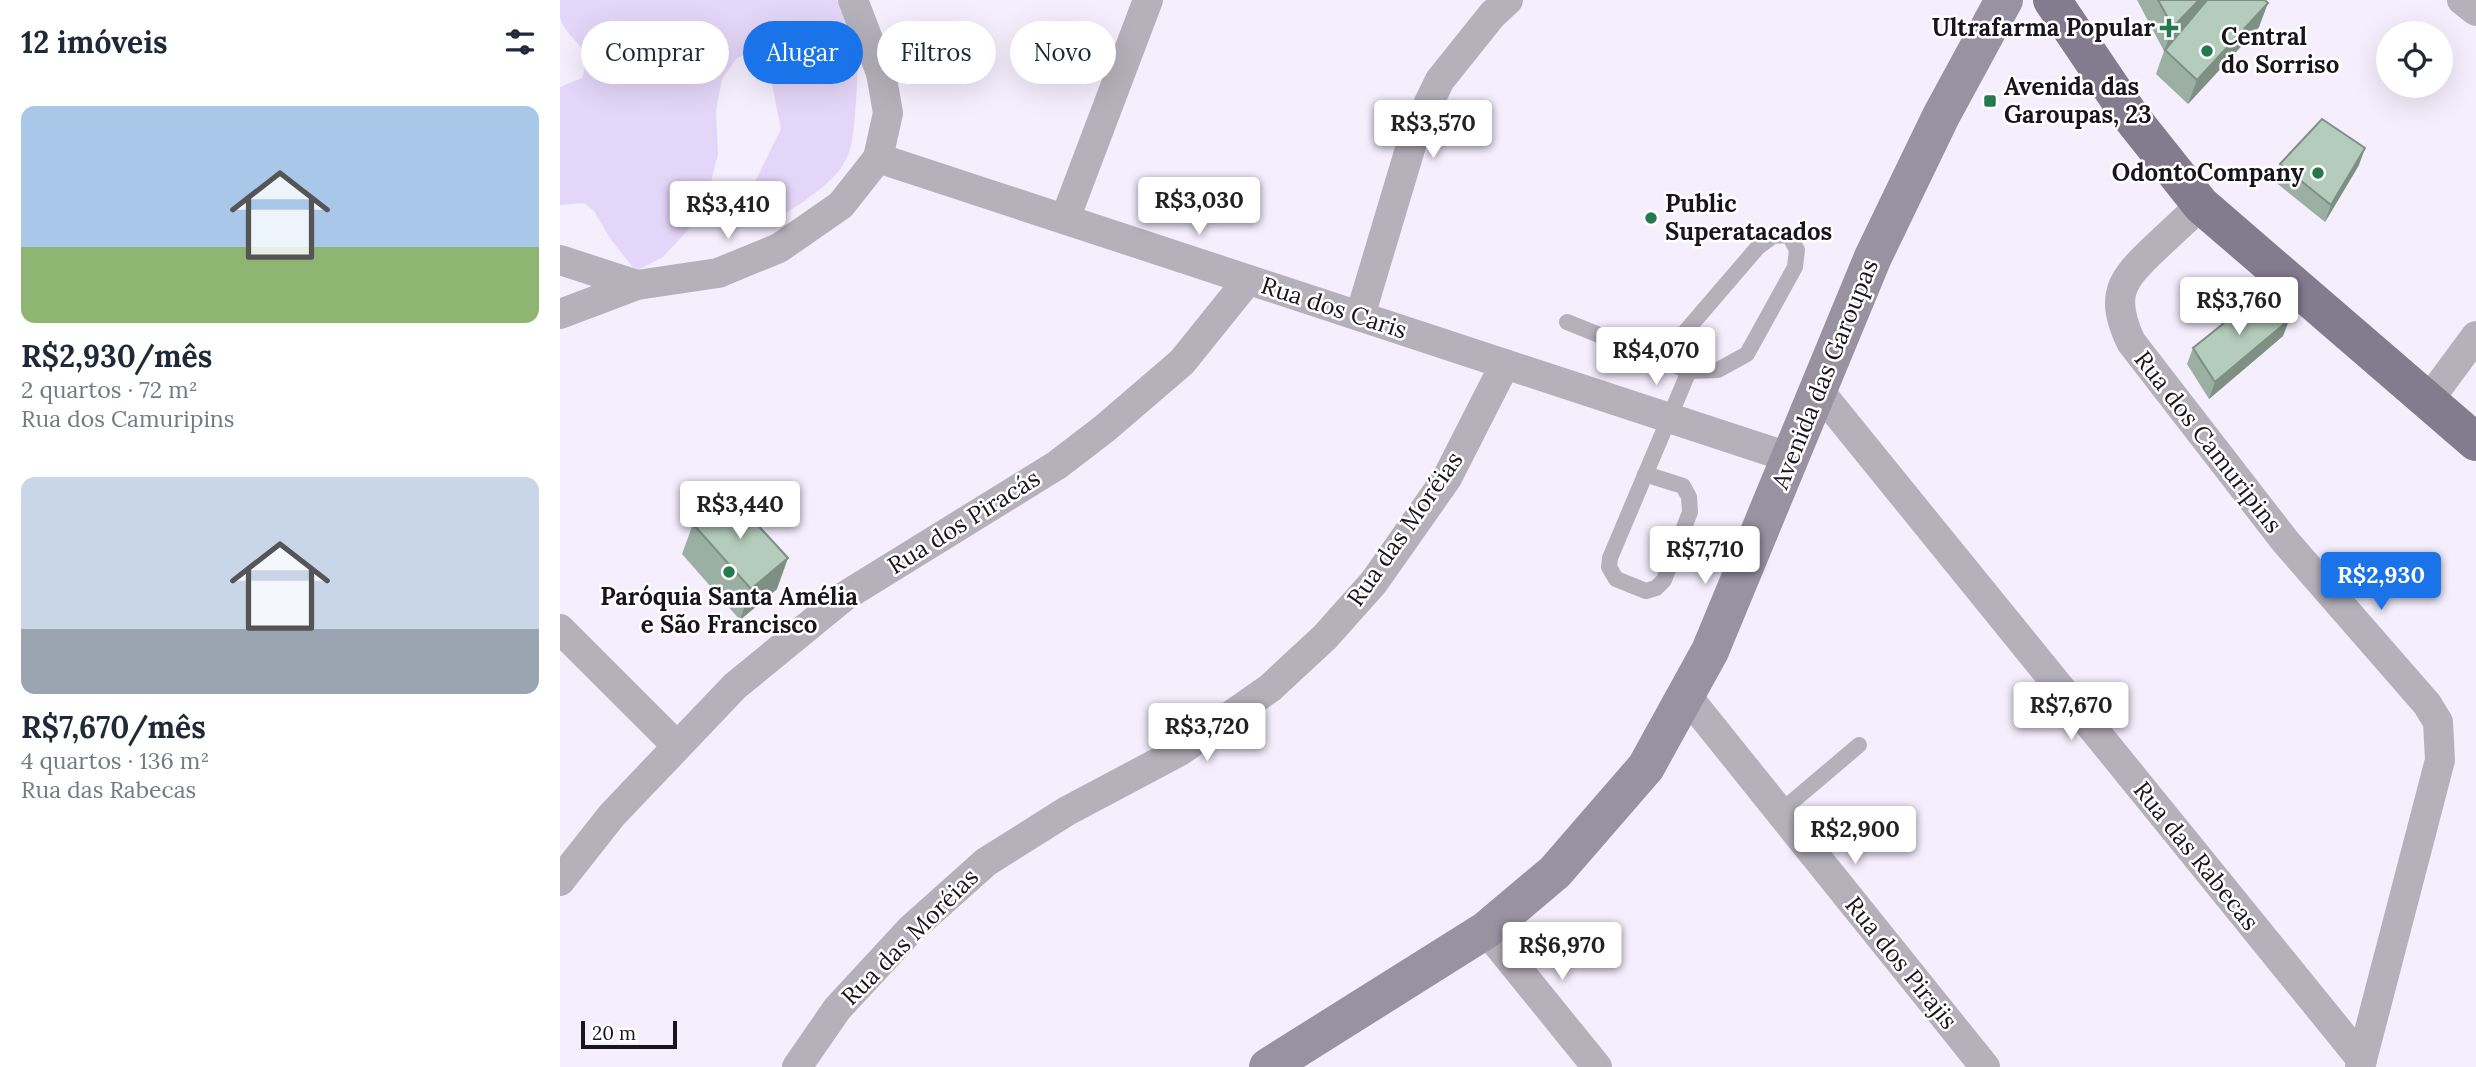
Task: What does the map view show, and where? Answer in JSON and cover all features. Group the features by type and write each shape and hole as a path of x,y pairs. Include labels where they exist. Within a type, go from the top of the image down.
{"main road":[{"path":"2052,0 2131,117 2201,205 2476,442"}],"street":[{"path":"560,314 637,285 718,273 779,248 841,205 878,158 888,113 881,73 853,0"},
{"path":"1065,219 1148,0"},
{"path":"1360,316 1416,129 1440,80 1492,15 1508,0"},
{"name":"Avenida das Garoupas","path":"1268,1067 1486,930 1555,872 1646,766 1710,651 1873,257 1941,116 2004,0"},
{"path":"2462,0 2476,11"},
{"name":"Rua dos Caris","path":"878,158 1791,458"},
{"name":"Rua dos Camuripins","path":"2201,205 2130,272 2122,289 2119,306 2122,322 2131,342 2285,541 2427,704 2438,722 2441,739 2440,760 2361,1064"},
{"path":"560,260 637,285"},
{"name":"Rua dos Piracás","path":"560,881 612,816 676,745 735,686 845,596 1057,465 1104,429 1182,362 1248,280"},
{"path":"2428,401 2476,336"},
{"name":"Rua das Moréias","path":"797,1067 837,1009 911,929 986,862 1066,811 1180,751 1270,688 1325,637 1374,582 1447,478 1505,364"},
{"name":"Rua das Rabecas","path":"1819,391 2361,1064"},
{"path":"560,629 676,745"},
{"name":"Rua dos Pirajis","path":"1686,695 1985,1067"},
{"path":"1486,930 1597,1067"}],"lane":[{"path":"1567,322 1661,360 1689,371 1718,370 1747,354 1795,267 1797,250 1790,235 1773,236 1758,247 1661,360"},
{"path":"1645,474 1683,486 1689,497 1690,512 1664,580 1656,589 1646,591 1616,579 1609,567 1610,558 1668,417 1689,371"},
{"path":"1779,813 1859,745"}],"shaded area":[{"path":"560,0 837,0 849,21 743,21 743,56 737,58 729,69 729,21 581,21 581,48 560,17"},
{"path":"581,78 581,84 721,84 716,111 718,154 703,214 663,257 636,271 611,240 594,211 584,203 560,205 560,87"},
{"path":"856,84 853,134 843,165 824,186 787,212 754,221 745,212 747,198 781,129 772,85"}],"building":[{"path":"2158,0 2199,0 2173,27"},
{"name":"Central do Sorriso","path":"2207,0 2265,0 2268,3 2197,80 2165,50"},
{"name":"OdontoCompany","path":"2322,119 2365,148 2331,205 2280,164"},
{"path":"2259,295 2289,320 2215,382 2193,348"},
{"path":"728,493 788,558 751,589 693,524"}],"place":[{"name":"Ultrafarma Popular","path":"2169,28"},
{"name":"Central do Sorriso","path":"2207,51"},
{"name":"Avenida das Garoupas, 23","path":"1990,101"},
{"name":"OdontoCompany","path":"2318,173"},
{"name":"Public Superatacados","path":"1651,218"},
{"name":"Paróquia Santa Amélia e São Francisco","path":"729,572"}]}
